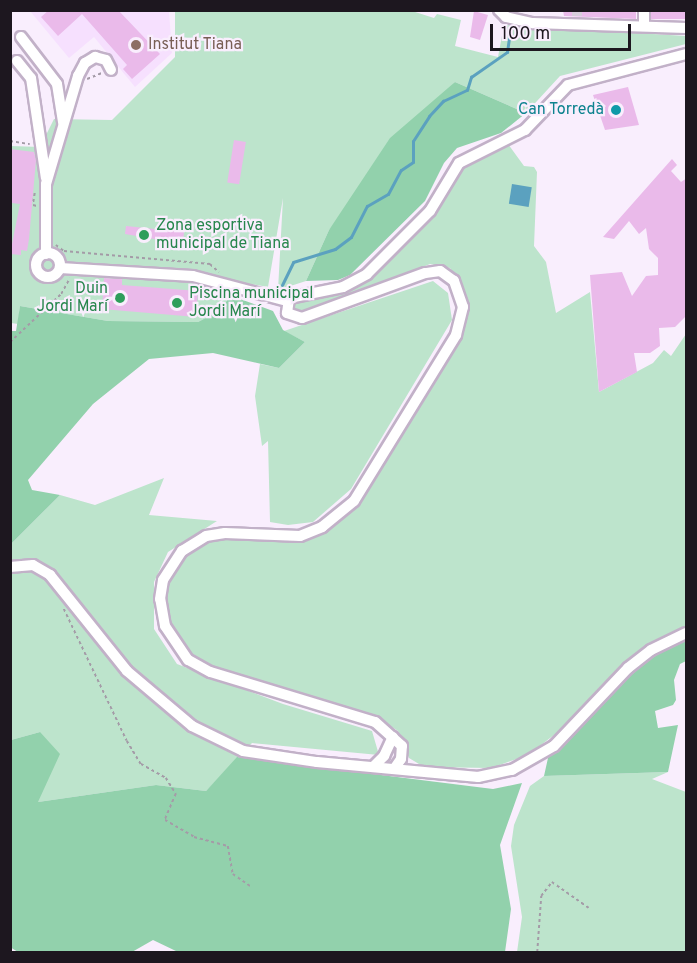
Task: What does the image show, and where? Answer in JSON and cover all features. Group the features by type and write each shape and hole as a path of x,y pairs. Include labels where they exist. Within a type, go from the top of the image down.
{"street":[{"path":"500,10 506,17 533,23 687,28"},
{"path":"639,10 642,25"},
{"path":"642,25 644,10"},
{"path":"21,37 57,84 64,130"},
{"path":"46,254 37,261 39,273 51,277 60,268 76,266 194,276 287,301 300,293 343,287 368,274 430,211 459,163 525,130 568,85 687,54"},
{"path":"46,184 85,63 99,57 111,68"},
{"path":"16,62 31,78 43,145 46,184 46,254"},
{"path":"46,254 57,258 60,268"},
{"path":"287,301 290,316 302,318 432,271 449,275 454,281 463,307 456,335 354,501 322,526 300,536 225,533 193,542 169,566 161,590 162,614 173,643 199,667 361,716 393,737 402,746 402,753 394,769"},
{"path":"10,567 33,566 50,575 127,671 192,726 224,744 256,753 373,767 477,777 498,775 531,762 554,746 628,668 651,650 687,633"},
{"path":"373,767 393,737"},
{"path":"393,737 394,769"},
{"path":"402,753 420,771"}],"path":[{"path":"84,82 111,68"},
{"path":"10,141 43,145"},
{"path":"51,236 64,251 210,264 220,273"},
{"path":"10,342 61,294 76,266"},
{"path":"64,607 127,741 141,764 166,778 176,794 165,820 194,837 228,846 233,874 250,886"},
{"path":"537,952 541,896 552,882 589,908"}],"shaded area":[{"name":"Institut Tiana","path":"30,11 169,11 172,53 135,87 94,37 69,58"}],"green space":[{"path":"175,11 412,11 434,18 437,14 461,20 455,46 498,57 504,25 686,36 686,44 560,76 526,113 455,82 329,230 306,281 278,290 283,198 268,287 234,281 223,309 198,322 108,321 20,306 18,324 11,323 11,146 40,147 54,119 112,120 175,57"},
{"path":"455,82 526,113 501,133 457,148 444,163 425,201 350,275 338,280 306,281 329,230 390,138"},
{"path":"508,144 524,166 534,167 537,172 534,246 546,262 556,313 590,292 599,392 653,363 664,350 671,356 686,334 686,627 646,646 567,725 528,755 491,768 424,767 409,758 398,731 377,717 222,671 196,659 171,630 165,601 171,575 187,552 201,544 231,538 306,538 333,525 345,514 455,345 466,320 466,297 450,268 430,264 305,314 297,315 289,307 296,299 337,292 381,267 457,170"},
{"path":"433,281 448,293 452,320 351,489 313,522 288,525 270,522 268,441 262,446 255,396 260,364 279,368 305,342 284,331"},
{"path":"229,295 273,311 283,330 305,342 279,368 213,353 149,359 93,404 28,480 32,490 60,495 11,544 10,331 16,331 20,306 108,321 198,322 223,309"},
{"path":"164,478 149,515 217,521 168,552 154,582 154,629 177,664 283,704 372,731 379,755 252,743 206,791 156,785 38,802 40,732 11,740 11,544 60,495 95,505"},
{"path":"686,638 686,661 680,664 674,680 676,700 673,705 655,711 658,728 678,725 668,772 544,776 548,758 633,671 659,650"},
{"path":"40,732 60,754 38,802 156,785 206,791 237,757 493,789 522,783 500,845 511,909 505,952 178,952 153,940 132,952 18,952 10,947 11,740"},
{"path":"668,772 652,779 686,792 686,952 517,952 522,917 511,846 514,825 530,786 544,776"}],"water":[{"path":"512,184 532,187 529,207 509,204"}],"building":[{"path":"49,10 118,10 160,54 132,79 123,69 127,65 82,14 58,36 41,17"},
{"path":"563,10 636,10 636,19 564,16"},
{"path":"651,10 686,10 686,19 651,19"},
{"path":"474,11 488,15 480,40 470,37"},
{"name":"Can Torredà","path":"628,87 639,125 605,130 593,95"},
{"path":"234,140 246,142 239,184 227,182"},
{"path":"10,149 34,152 36,160 29,239 27,251 21,250 21,255 10,254 20,204 12,203"},
{"path":"672,159 677,165 671,171 681,182 687,178 687,315 675,327 659,328 660,346 650,353 634,353 637,372 599,392 590,275 622,272 632,296 646,276 658,275 658,258 649,249 646,228 639,234 629,221 614,239 603,237"},
{"path":"126,226 184,232 183,244 125,234"},
{"path":"104,278 122,279 122,285 198,291 196,317 102,309"}],"waterway":[{"path":"282,285 293,262 335,249 351,237 367,206 388,194 401,170 413,162 413,141 429,116 443,101 467,90 471,77 507,52 511,24"}],"tunnel":[{"path":"577,10 577,16"}],"place":[{"name":"Institut Tiana","path":"136,45"},
{"name":"Can Torredà","path":"616,110"},
{"name":"Zona esportiva municipal de Tiana","path":"144,235"},
{"name":"Duin Jordi Marí","path":"120,298"},
{"name":"Piscina municipal Jordi Marí","path":"177,303"}]}
